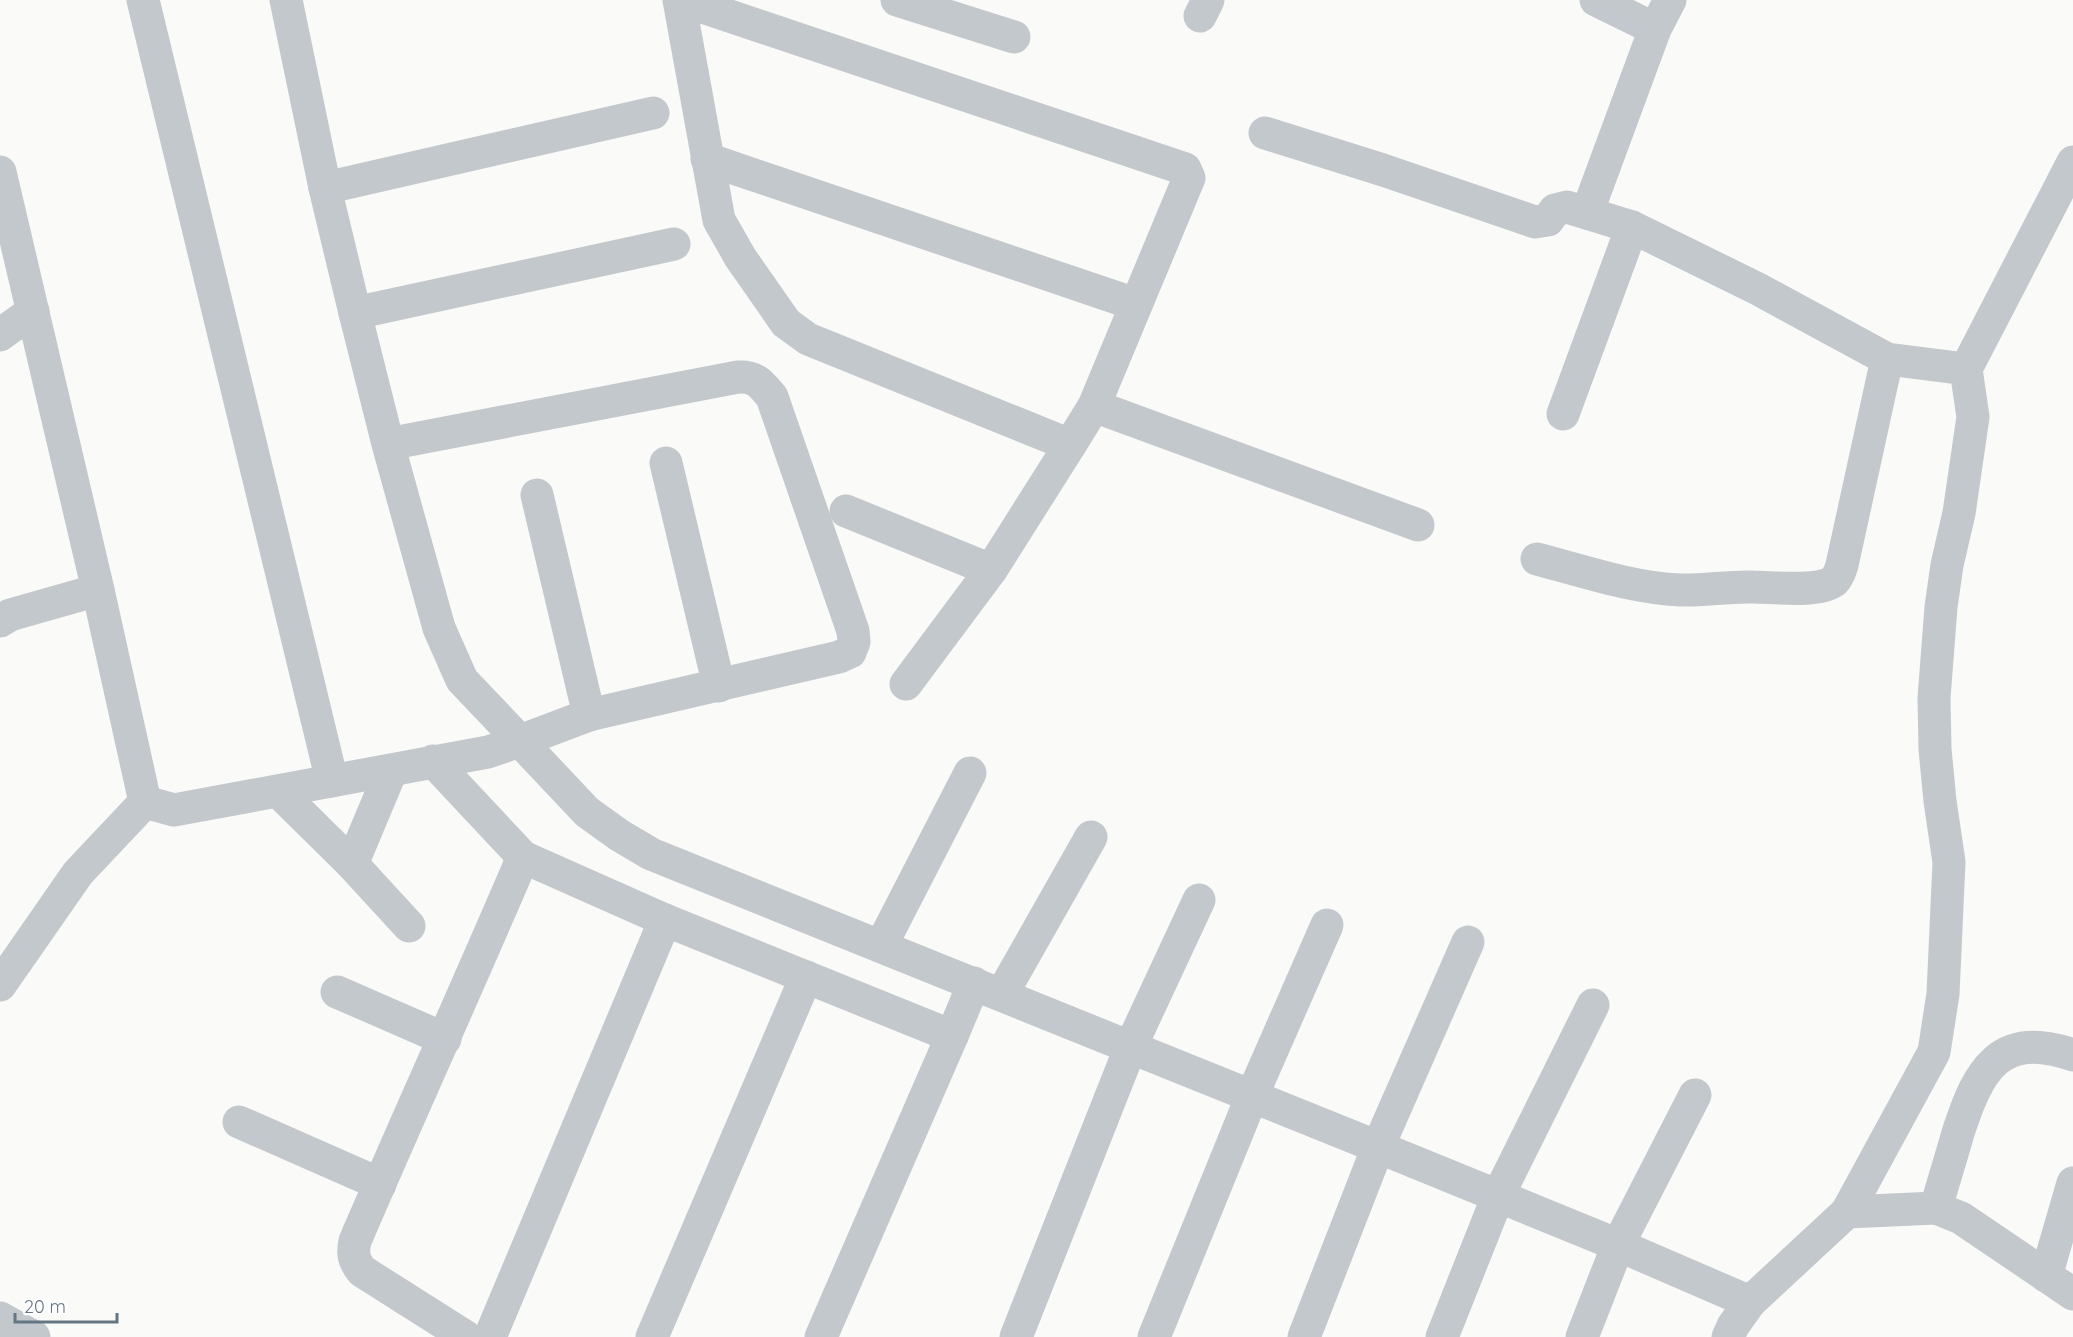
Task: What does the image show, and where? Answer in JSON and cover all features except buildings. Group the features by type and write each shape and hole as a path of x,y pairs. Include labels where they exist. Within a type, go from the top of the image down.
{"street":[{"path":"142,0 332,781"},
{"path":"286,0 325,188 355,314 439,628 462,680 587,812 619,836 651,854 1378,1147 1618,1245 1750,1302"},
{"path":"906,684 991,570 1070,445 1094,406 1188,178 1185,169 680,0 718,220 740,257 786,323 808,339 1070,445"},
{"path":"897,0 1014,37"},
{"path":"1596,0 1654,29"},
{"path":"1587,213 1654,29 1670,0"},
{"path":"325,188 653,113"},
{"path":"1265,133 1383,170 1535,222 1548,220 1555,210 1567,207 1632,227 1758,289 1887,359 1966,369"},
{"path":"707,159 1135,304"},
{"path":"1728,1337 1750,1302 1847,1212 1934,1052 1943,994 1949,862 1935,759 1934,698 1941,607 1947,565 1959,513 1973,417 1966,369 2073,162"},
{"path":"0,172 145,802"},
{"path":"1563,414 1632,227"},
{"path":"355,314 674,244"},
{"path":"0,335 33,311"},
{"path":"1537,559 1617,579 1679,590 1749,587 1797,588 1820,586 1832,582 1839,575 1842,565 1887,359"},
{"path":"145,802 174,810 460,757 520,741 589,715 719,686 839,657 850,652 854,642 852,632 772,397 760,382 750,376 388,444"},
{"path":"1094,406 1418,525"},
{"path":"666,463 719,686"},
{"path":"537,495 589,715"},
{"path":"846,511 991,570"},
{"path":"3,623 98,590"},
{"path":"460,757 523,857 665,920 806,978 955,1029"},
{"path":"351,864 391,771"},
{"path":"881,946 970,773"},
{"path":"279,792 409,926"},
{"path":"0,985 78,873 145,802"},
{"path":"821,1337 955,1029 1091,837"},
{"path":"466,1337 362,1271 354,1262 353,1250 523,857"},
{"path":"1016,1337 1131,1047 1199,900"},
{"path":"490,1337 665,920"},
{"path":"1154,1337 1252,1096 1327,925"},
{"path":"1304,1337 1378,1147 1468,942"},
{"path":"652,1337 806,978"},
{"path":"338,992 445,1039"},
{"path":"1442,1337 1498,1196 1593,1005"},
{"path":"1935,1208 1969,1100 1980,1076 1997,1058 2027,1046 2073,1055"},
{"path":"1582,1337 1618,1245 1695,1095"},
{"path":"239,1122 380,1184"},
{"path":"2046,1276 2073,1183"},
{"path":"1847,1212 1935,1208 1961,1218 2073,1294"},
{"path":"0,1318 34,1337"}]}
